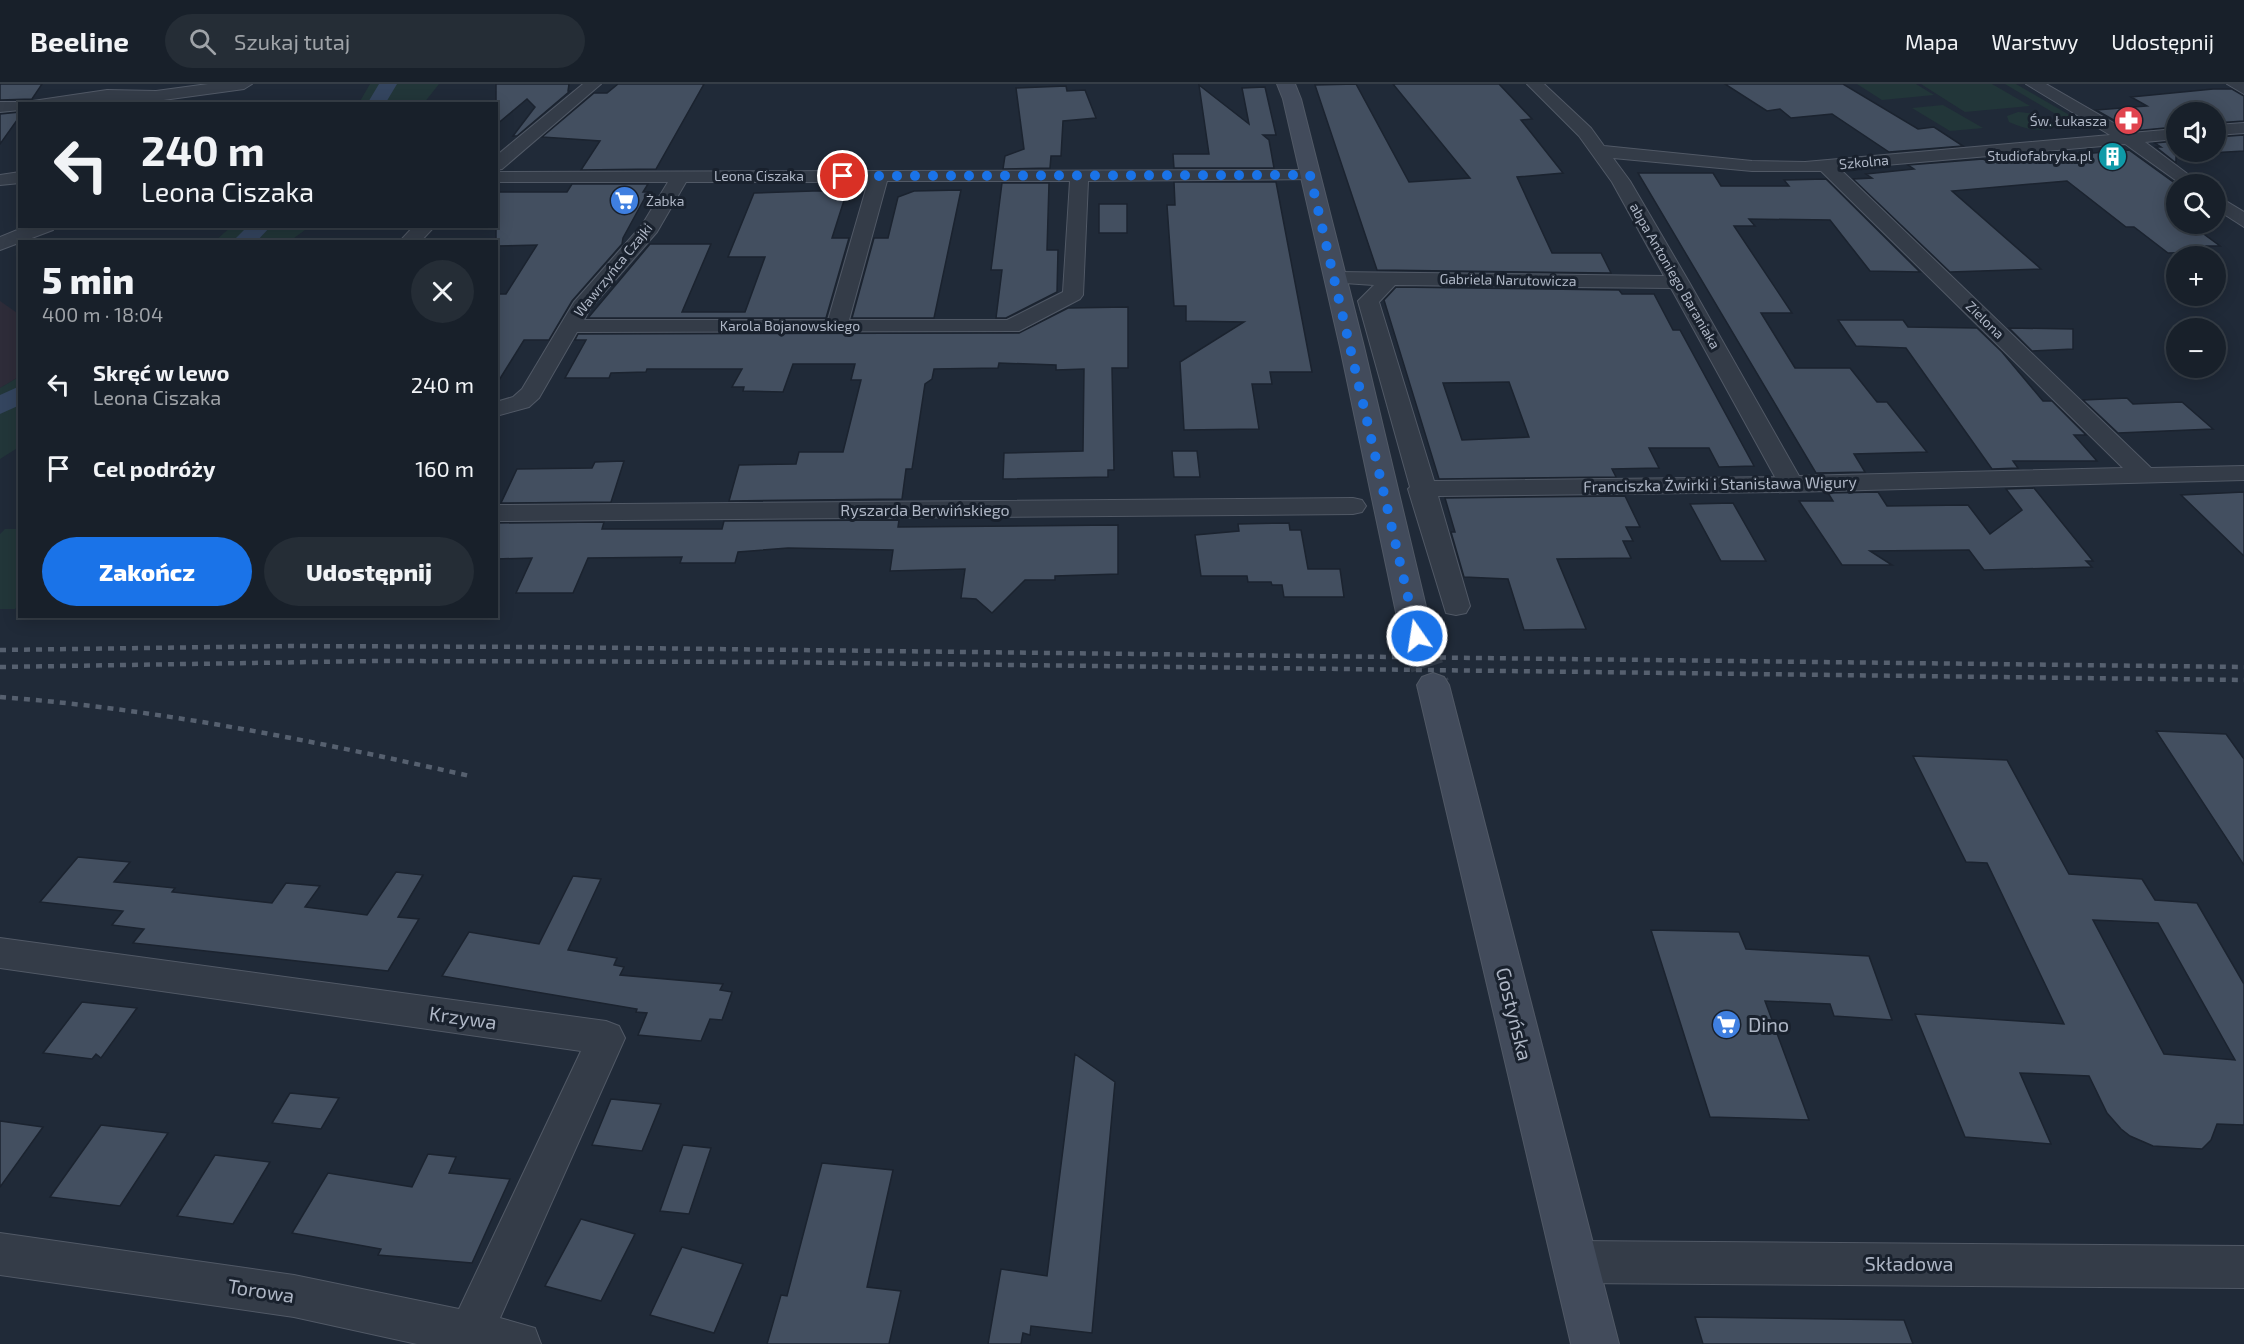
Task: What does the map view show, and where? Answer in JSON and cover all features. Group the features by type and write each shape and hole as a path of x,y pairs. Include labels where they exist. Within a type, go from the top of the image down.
{"main road":[{"path":"1286,84 1292,99 1336,278 1417,636"},
{"name":"Gostyńska","path":"1433,685 1594,1344"}],"street":[{"path":"43,102 110,89 135,100 244,84"},
{"path":"498,163 593,84"},
{"name":"abpa Antoniego Baraniaka","path":"1535,84 1566,113 1600,151 1621,181 1791,484"},
{"path":"2034,84 2128,138 2178,174"},
{"path":"2235,84 2244,89"},
{"path":"0,107 18,105"},
{"path":"2226,129 2244,128"},
{"name":"Szkolna","path":"1600,151 1770,167 1826,166 2166,135"},
{"name":"Zielona","path":"1826,166 2144,475"},
{"name":"Karola Bojanowskiego","path":"569,326 1011,326 1074,295 1079,175"},
{"name":"Leona Ciszaka","path":"498,177 1310,175"},
{"path":"837,327 879,176"},
{"path":"0,180 18,177"},
{"name":"Wawrzyńca Czajki","path":"498,408 521,402 531,393 581,306 650,228 680,177"},
{"path":"2226,208 2244,221"},
{"path":"0,244 41,228"},
{"path":"410,240 424,228"},
{"name":"Gabriela Narutowicza","path":"1336,278 1679,282"},
{"path":"1383,279 1385,286 1368,301 1389,366 1421,489 1456,606"},
{"name":"Franciszka Żwirki i Stanisława Wigury","path":"1421,489 1791,484 2244,472"},
{"name":"Ryszarda Berwińskiego","path":"498,513 1353,506"},
{"name":"Krzywa","path":"0,953 606,1038 499,1340"},
{"name":"Torowa","path":"0,1254 294,1296 499,1340"},
{"name":"Składowa","path":"1574,1262 2244,1267"}],"shaded area":[{"path":"0,301 18,314 18,378 0,388"}],"green space":[{"path":"370,84 439,84 425,102 360,102"},
{"path":"1857,84 1916,84 1934,95 1882,100"},
{"path":"1921,84 1992,84 2030,106 1965,112"},
{"path":"2005,84 2016,84 2083,123 2071,123"},
{"path":"1943,105 1983,128 1950,131 1912,108"},
{"path":"2018,112 2044,117 2056,126 2033,129 2009,122 2007,116"},
{"path":"230,228 308,228 291,240 216,240"},
{"path":"18,378 18,448 0,459 0,388"},
{"path":"5,529 18,529 18,604 15,609 0,609 0,534"}],"building":[{"path":"0,84 42,84 32,99 0,100"},
{"path":"496,84 569,84 568,91 570,91 517,136 513,136 535,107 527,99 498,123 498,102 496,102"},
{"path":"618,84 704,84 656,169 581,170 600,141 542,137 594,93 607,93"},
{"path":"1356,84 1409,182 1470,178 1393,84 1499,84 1532,119 1521,120 1563,173 1517,177 1552,253 1601,253 1611,273 1377,270 1315,85"},
{"path":"1725,84 1843,84 1918,129 1934,127 1963,146 1889,152 1832,114 1791,118 1780,109 1767,111"},
{"path":"1199,85 1249,124 1242,88 1265,87 1276,135 1263,135 1269,140 1274,168 1174,168 1173,154 1209,154"},
{"path":"1066,86 1067,91 1085,90 1096,118 1063,121 1061,156 1051,156 1050,168 1003,169 1005,156 1024,149 1016,88"},
{"path":"2232,89 2244,96 2244,121 2226,122 2226,102 2166,102 2166,128 2133,131 2096,110 2147,106 2131,97"},
{"path":"18,112 18,119 0,144 0,114"},
{"path":"2244,135 2244,151 2226,152 2226,136"},
{"path":"2166,142 2166,155 2156,147 2161,147 2155,143"},
{"path":"2129,150 2166,177 2166,234 2204,234 2220,246 2166,246 2166,251 2134,227 2126,227 2067,181 1952,191 2041,269 1950,272 1853,179 1872,178 1866,174 1914,169 1908,165 1983,159 1989,162"},
{"path":"1638,173 1713,173 1721,186 1789,186 1784,180 1826,179 1920,272 1870,271 1830,220 1749,219 1755,226 1734,226 1792,313 1761,313 1795,368 1850,368 1877,402 1887,402 1927,452 1854,454 1865,472 1816,473"},
{"path":"1174,182 1276,182 1312,372 1270,372 1272,384 1252,384 1259,429 1184,430 1180,362 1244,322 1186,321 1186,306 1174,306 1167,205 1175,205"},
{"path":"1002,183 1049,183 1047,250 1058,250 1057,292 1006,318 996,318 1002,270 991,270"},
{"path":"572,184 648,184 643,192 648,192 622,244 572,301 549,340 524,340 498,382 498,294 506,294 537,245 498,246 496,228 498,228 498,192 567,192"},
{"path":"961,190 934,318 852,318 874,238 888,238 898,197 914,191"},
{"path":"847,191 832,238 849,238 826,318 588,318 650,244 711,244 682,312 745,312 765,257 728,257 754,193"},
{"path":"1099,204 1127,204 1127,233 1099,233"},
{"path":"1396,287 1619,290 1622,294 1654,294 1673,330 1680,330 1754,466 1719,467 1709,448 1649,448 1659,468 1612,469 1616,477 1439,479 1384,300","holes":["1509,382 1529,437 1462,440 1443,383"]},
{"path":"1128,307 1128,368 1112,368 1114,470 1108,470 1108,477 1003,479 1004,453 1083,451 1084,369 1056,370 1056,365 999,363 998,368 934,369 932,379 925,384 912,469 906,469 902,499 729,501 739,465 796,464 799,452 843,452 861,380 851,380 855,364 793,364 783,392 743,391 744,387 732,387 742,369 647,369 646,372 611,373 609,378 565,378 586,340 575,340 578,334 1019,333 1068,308"},
{"path":"1838,320 1903,320 1908,327 1977,328 2002,352 2043,401 2052,401 2086,435 2074,435 2097,461 2013,461 2018,468 1992,469 1906,348 1856,346"},
{"path":"2009,328 2073,329 2073,349 2032,351"},
{"path":"2127,398 2133,404 2182,402 2213,429 2118,433 2083,400"},
{"path":"1172,451 1197,451 1200,477 1174,477"},
{"path":"624,461 611,502 501,503 517,469 592,468 595,462"},
{"path":"2034,488 2093,561 2086,561 2092,567 1984,570 1969,550 1870,551 1892,565 1842,565 1799,501 1833,501 1828,493 1878,492 1887,506 1968,505 1990,534 2022,510 2006,489"},
{"path":"2244,492 2244,556 2181,495"},
{"path":"1625,496 1640,527 1626,527 1633,541 1623,541 1631,558 1557,559 1586,629 1524,630 1508,579 1464,577 1451,532 1455,532 1445,498"},
{"path":"1733,503 1766,561 1721,561 1690,504"},
{"path":"899,520 898,527 1118,525 1118,574 1055,576 1055,580 1025,580 992,613 976,599 961,598 965,569 890,571 893,550 788,548 738,552 735,563 680,563 682,557 588,558 573,593 516,593 532,558 498,559 498,523 604,522 602,529 722,529 724,521"},
{"path":"1289,523 1290,530 1301,530 1308,569 1340,569 1344,597 1284,597 1282,585 1272,585 1271,582 1248,582 1247,576 1201,576 1195,535 1239,531 1238,524"},
{"path":"2156,731 2226,734 2244,759 2244,865"},
{"path":"1913,756 2007,760 2069,874 2142,879 2155,900 2197,903 2244,984 2244,1125 2217,1124 2211,1140 2202,1149 2153,1146 2130,1136 2121,1129 2107,1113 2089,1076 2020,1073 2051,1144 1965,1137 1915,1014 2064,1024 1987,863 1966,862","holes":["2093,920 2158,923 2235,1060 2164,1054"]},
{"path":"78,857 130,862 114,882 175,888 172,892 272,903 286,883 320,886 305,907 367,915 396,872 423,875 398,917 419,919 388,971 133,943 144,929 112,925 123,911 40,902"},
{"path":"573,876 601,879 568,950 617,958 614,965 624,967 620,975 723,984 720,990 732,992 722,1020 710,1019 701,1041 638,1035 647,1013 636,1012 637,1009 442,976 469,932 539,944"},
{"name":"Dino","path":"1651,930 1739,932 1746,949 1869,956 1892,1020 1834,1016 1830,1004 1765,1001 1809,1120 1710,1117"},
{"path":"82,1002 137,1008 101,1058 96,1054 92,1059 43,1053"},
{"path":"1075,1054 1115,1082 1092,1333 1031,1326 1030,1335 1023,1333 1021,1344 988,1344 1001,1269 1047,1276"},
{"path":"290,1093 339,1098 321,1129 272,1123"},
{"path":"611,1099 661,1104 642,1151 592,1145"},
{"path":"0,1121 43,1127 0,1187"},
{"path":"101,1125 168,1133 120,1206 50,1197"},
{"path":"683,1145 711,1148 689,1214 660,1211"},
{"path":"428,1154 456,1157 449,1173 510,1179 472,1263 378,1255 381,1249 292,1233 328,1173 412,1187"},
{"path":"215,1155 270,1162 233,1224 177,1216"},
{"path":"822,1163 893,1170 867,1287 901,1291 889,1344 767,1344 781,1295 787,1296"},
{"path":"581,1219 635,1234 601,1301 545,1286"},
{"path":"682,1247 743,1264 714,1333 650,1315"},
{"path":"1695,1317 1904,1320 1913,1344 1703,1344"}],"waterway":[{"path":"377,102 388,84"},
{"path":"244,240 259,228"},
{"path":"0,406 18,394"}],"tunnel":[{"path":"1417,636 1433,685"}],"railway":[{"path":"0,650 292,646 544,647 2244,667"},
{"path":"0,667 374,661 769,662 2244,680"},
{"path":"0,697 119,709 177,718 353,751 470,776"}],"place":[{"name":"Św. Łukasza","path":"2128,121"},
{"name":"Studiofabryka.pl","path":"2113,156"},
{"name":"Żabka","path":"625,201"},
{"name":"Dino","path":"1727,1025"}],"route":[{"path":"843,176 1310,175 1362,390 1417,636"}]}
